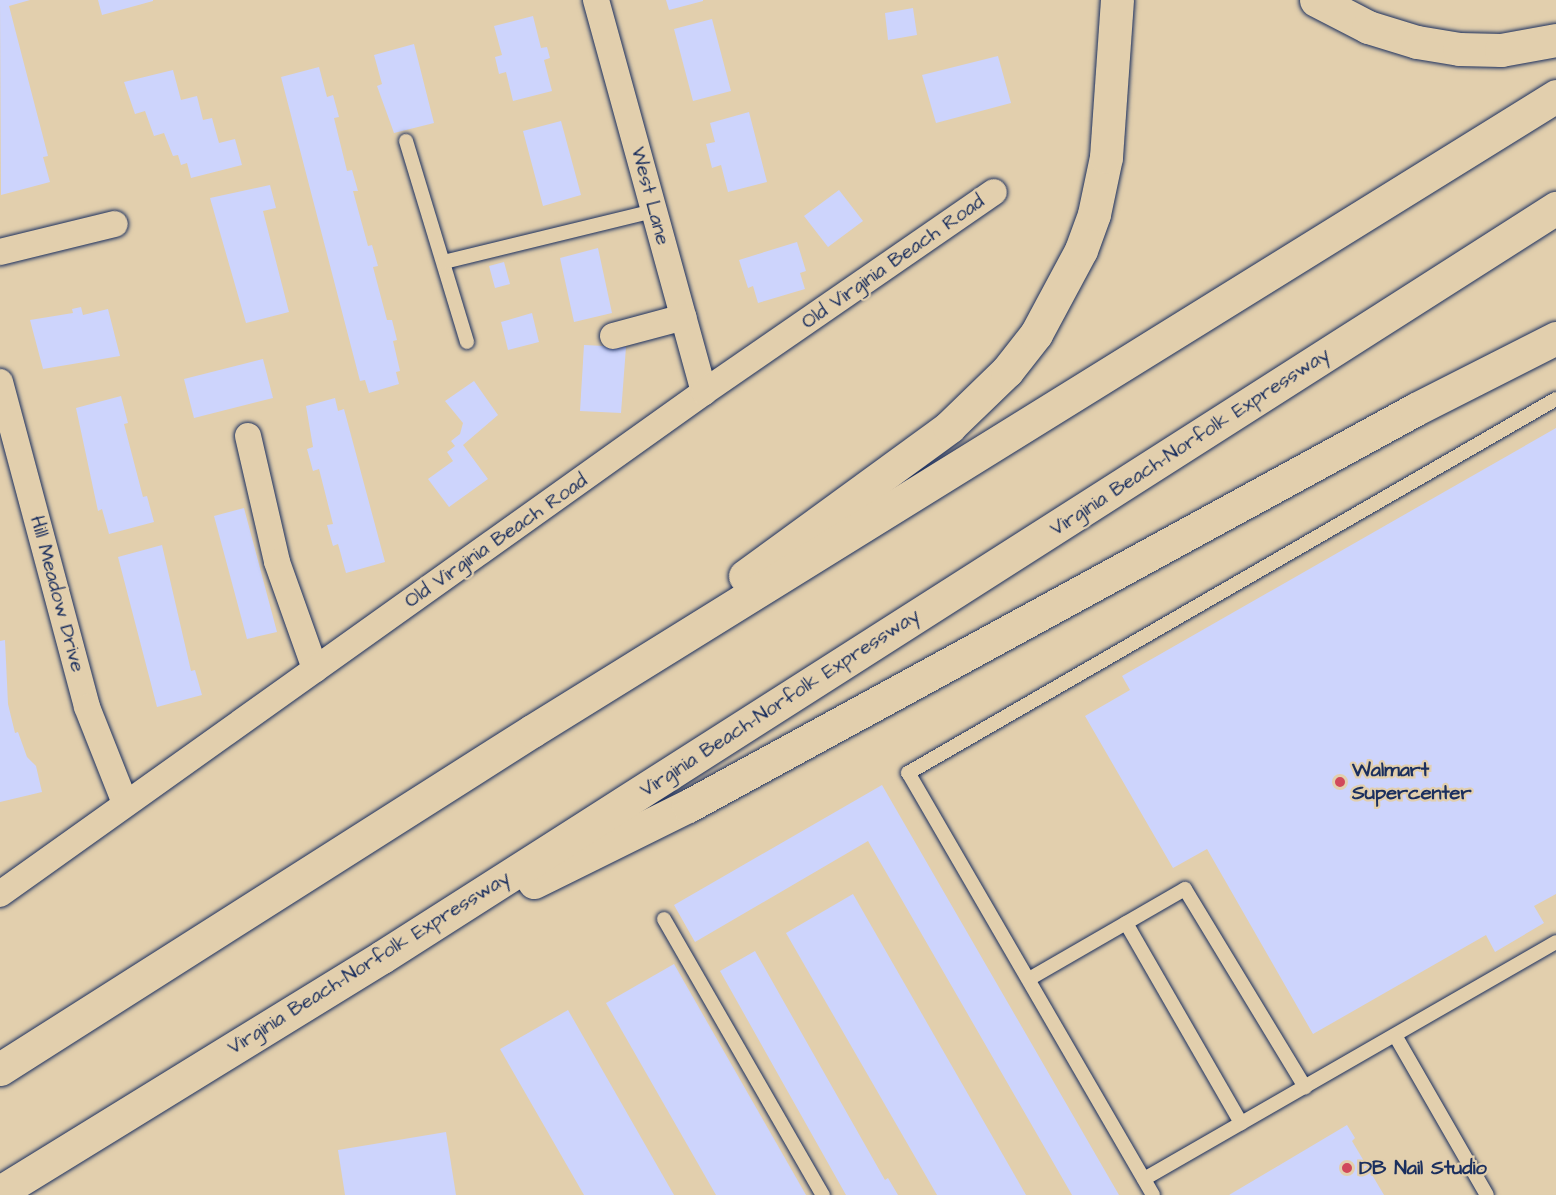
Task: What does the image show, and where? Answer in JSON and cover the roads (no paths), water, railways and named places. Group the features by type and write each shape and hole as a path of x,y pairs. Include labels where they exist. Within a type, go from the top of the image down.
{"highway":[{"path":"532,731 949,427 1007,371 1056,302 1094,214 1106,157 1117,0"},
{"path":"1316,0 1368,27 1417,42 1459,49 1501,50 1556,40"},
{"path":"0,1069 532,731 1556,96"},
{"name":"Virginia Beach-Norfolk Expressway","path":"0,1192 382,957 1556,208"},
{"path":"382,957 688,806 1416,409 1556,338"}],"street":[{"name":"West Lane","path":"596,0 704,392"},
{"name":"Old Virginia Beach Road","path":"0,894 704,392 994,192"},
{"path":"0,252 115,224"},
{"path":"613,336 684,317"},
{"name":"Hill Meadow Drive","path":"0,382 87,707 125,803"},
{"path":"248,436 277,562 315,669"}],"lane":[{"path":"406,141 467,342"},
{"path":"444,262 654,211"},
{"path":"1153,1195 908,773 1556,399"},
{"path":"1029,979 1185,889 1305,1087"},
{"path":"664,919 823,1195"},
{"path":"1126,923 1241,1123"},
{"path":"1144,1179 1396,1037 1556,942"},
{"path":"1396,1037 1487,1195"}],"place":[{"name":"Walmart Supercenter","path":"1340,782"},
{"name":"DB Nail Studio","path":"1347,1168"}]}
